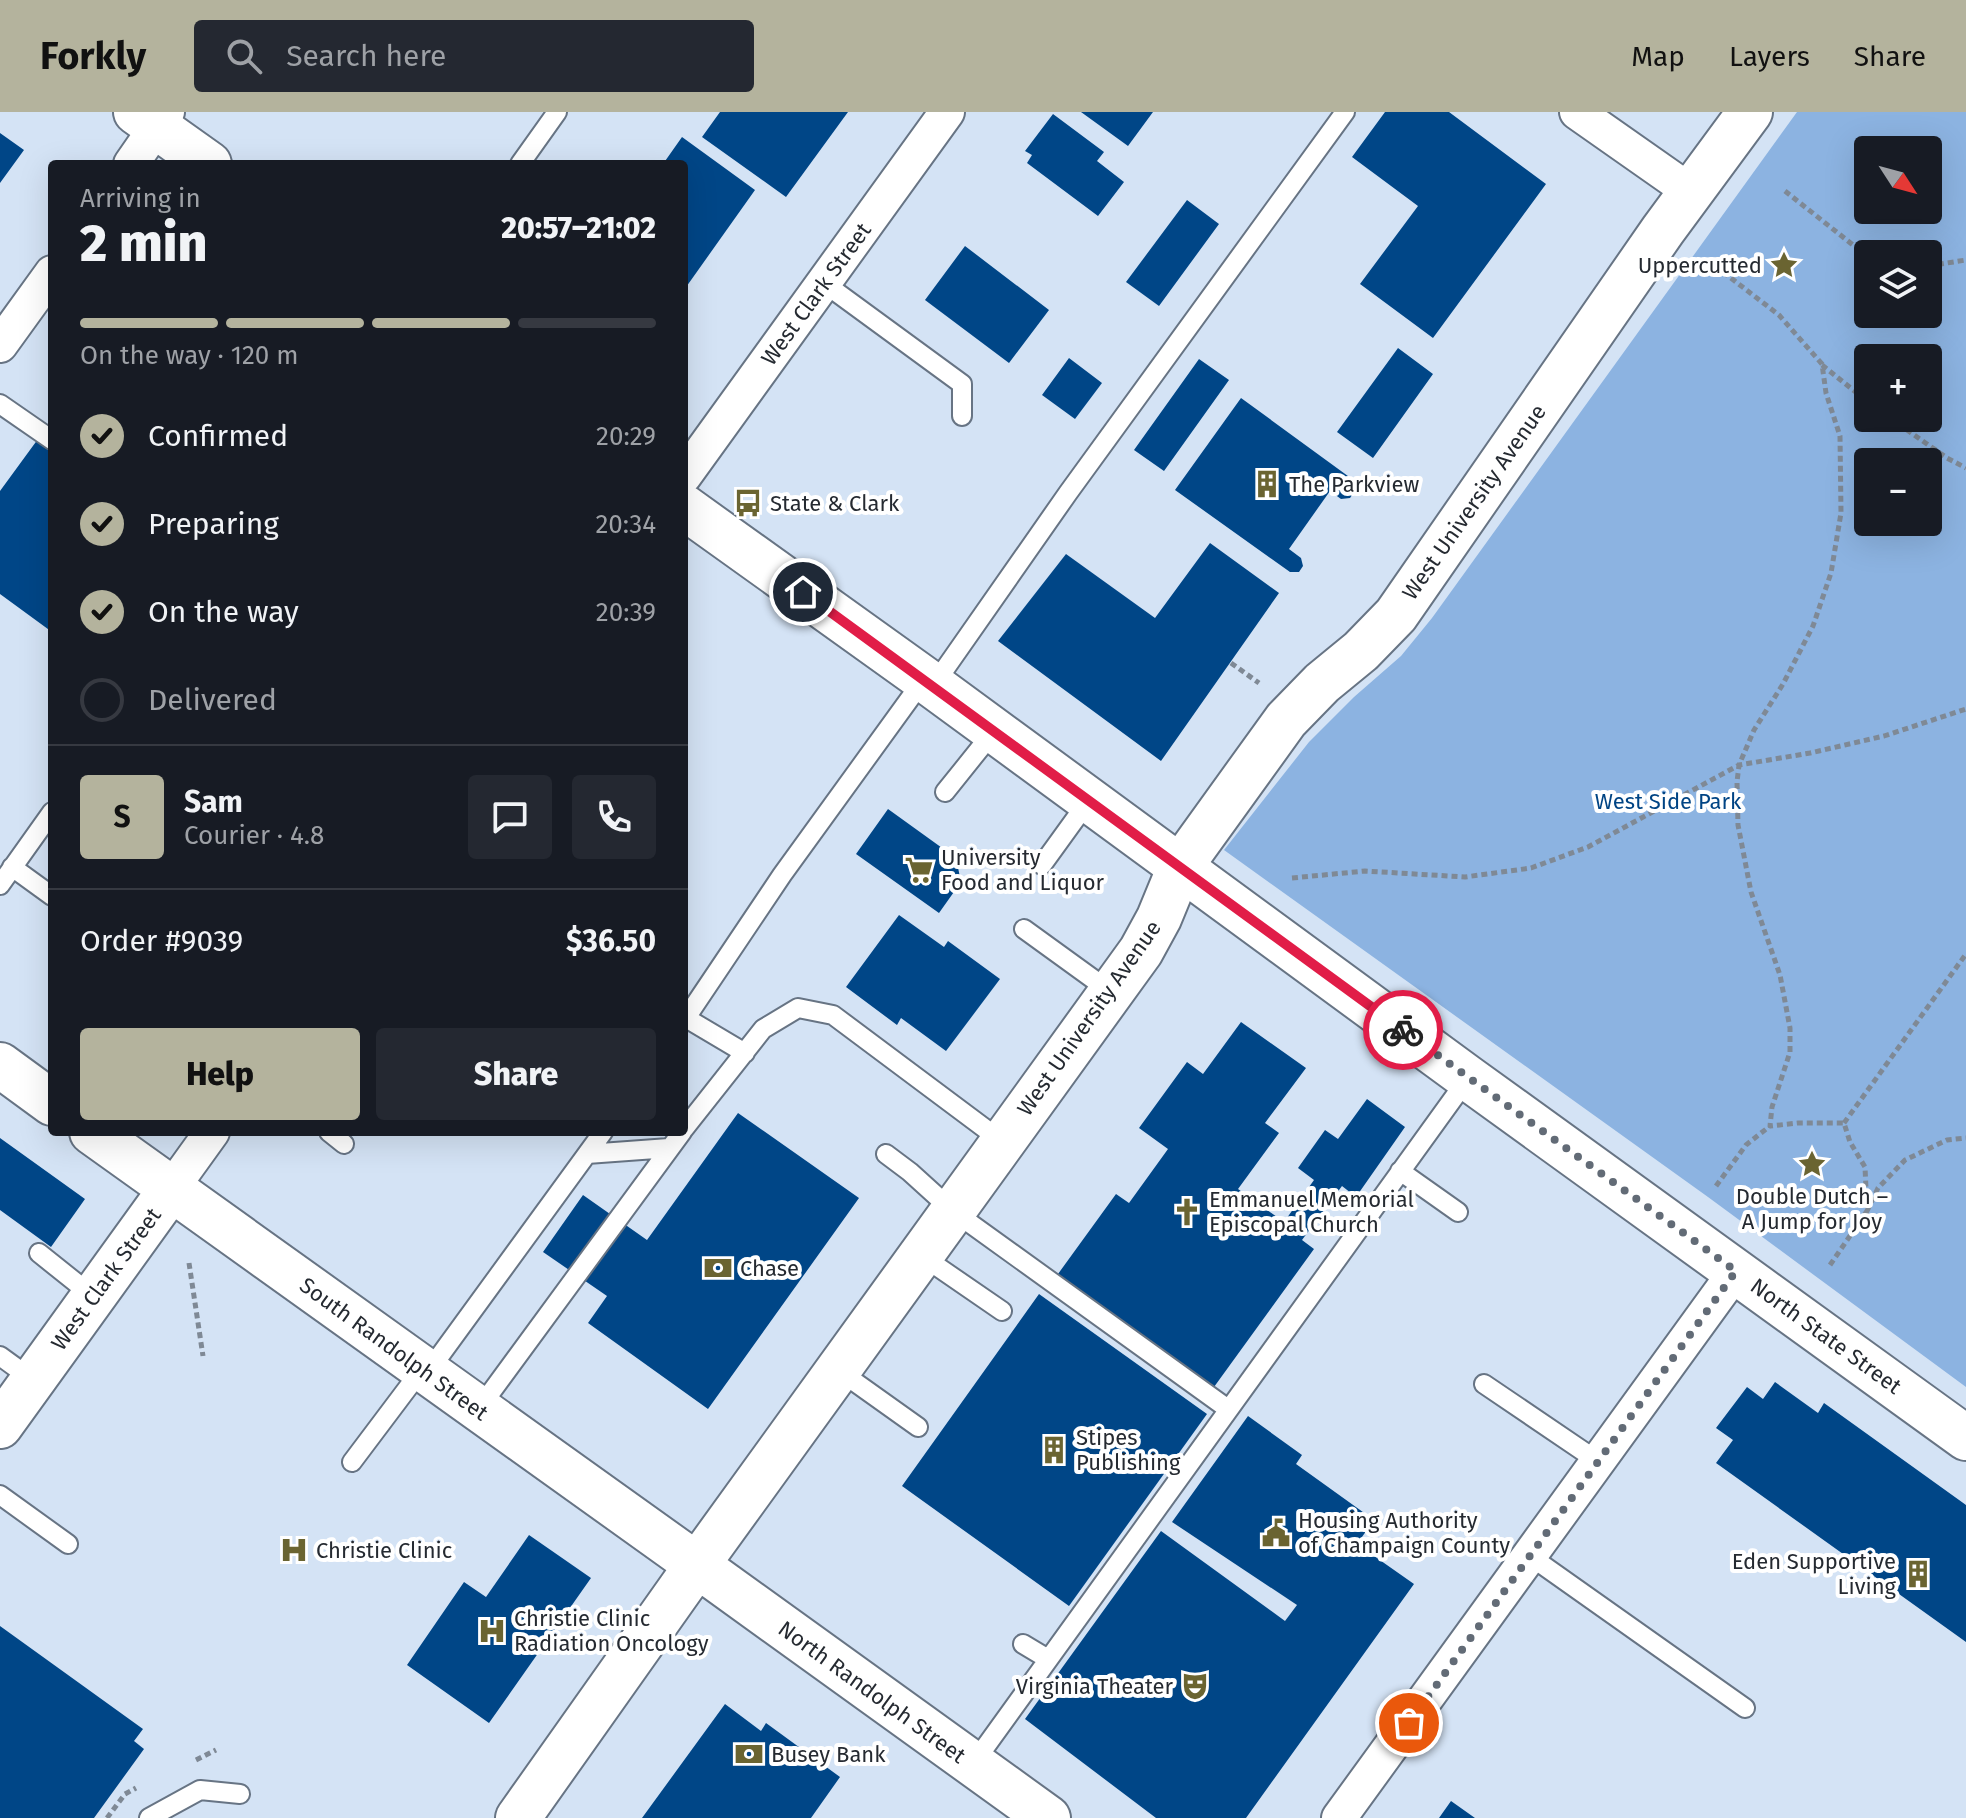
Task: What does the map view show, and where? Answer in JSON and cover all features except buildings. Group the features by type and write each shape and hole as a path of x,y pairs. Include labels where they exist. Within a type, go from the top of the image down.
{"main road":[{"name":"West University Avenue","path":"518,1818 1141,951 1159,918 1180,867 1286,720 1396,615 1750,112"},
{"path":"154,117 204,160"},
{"name":"North State Street","path":"688,510 1966,1438"},
{"path":"0,1065 48,1100"},
{"name":"South Randolph Street","path":"98,1136 697,1565"},
{"name":"West Clark Street","path":"0,1426 17,1368 94,1297 171,1189"},
{"name":"North Randolph Street","path":"697,1565 973,1764 1036,1815"}],"street":[{"name":"West Clark Street","path":"688,470 947,112"},
{"path":"1577,112 1691,192"},
{"path":"133,160 154,117"},
{"path":"0,345 48,280"},
{"name":"West Clark Street","path":"171,1189 209,1136"},
{"path":"1339,1818 1736,1271"}],"lane":[{"path":"523,160 557,112"},
{"path":"688,1015 782,875 929,683 1345,112"},
{"path":"824,283 962,384 962,416"},
{"path":"0,404 48,437"},
{"path":"945,792 994,731"},
{"path":"1042,865 1089,800"},
{"path":"0,885 48,818"},
{"path":"12,867 48,893"},
{"path":"1024,929 1111,992"},
{"path":"688,1125 763,1029 798,1008 833,1015 1003,1142"},
{"path":"688,1021 745,1053"},
{"path":"973,1764 1468,1078"},
{"path":"334,1136 344,1144"},
{"path":"352,1462 425,1371 600,1136"},
{"path":"478,1410 679,1136"},
{"path":"587,1154 669,1148"},
{"path":"886,1154 953,1211 1228,1409"},
{"path":"1400,1171 1458,1212"},
{"path":"39,1253 94,1297"},
{"path":"921,1255 1002,1311"},
{"path":"838,1370 918,1427"},
{"path":"1484,1384 1599,1462"},
{"path":"0,1495 68,1544"},
{"path":"1530,1556 1745,1708"},
{"path":"1023,1644 1048,1659"},
{"path":"149,1818 200,1790 240,1794"}],"path":[{"path":"1785,191 1854,246"},
{"path":"1942,264 1966,260"},
{"path":"1723,272 1779,315 1822,364 1854,390"},
{"path":"1770,1126 1772,1107 1790,1052 1790,1028 1780,975 1751,892 1744,861 1738,825 1737,782 1739,765 1754,730 1783,684 1813,626 1831,573 1841,513 1840,436 1826,393 1822,364"},
{"path":"1910,432 1966,468"},
{"path":"1231,663 1259,683"},
{"path":"1292,878 1365,871 1465,877 1531,868 1588,847 1739,765 1884,736 1966,709"},
{"path":"1844,1123 1966,954"},
{"path":"1716,1186 1746,1145 1770,1126 1844,1123"},
{"path":"1844,1123 1850,1142 1865,1167 1867,1211"},
{"path":"1830,1265 1867,1211 1878,1188 1905,1160 1947,1140 1966,1138"},
{"path":"189,1263 203,1356"}],"green space":[{"name":"West Side Park","path":"1797,112 1966,112 1966,1387 1708,1197 1224,850 1309,742 1401,656 1432,618"}],"way so far":[{"path":"1403,1030 1736,1271 1409,1723"}],"place":[{"name":"Uppercutted","path":"1784,265"},
{"name":"The Parkview","path":"1267,484"},
{"name":"State & Clark","path":"748,503"},
{"name":"University Food and Liquor","path":"919,870"},
{"name":"Double Dutch – A Jump for Joy","path":"1812,1164"},
{"name":"Emmanuel Memorial Episcopal Church","path":"1187,1212"},
{"name":"Chase","path":"718,1268"},
{"name":"Stipes Publishing","path":"1054,1450"},
{"name":"Housing Authority of Champaign County","path":"1276,1533"},
{"name":"Christie Clinic","path":"294,1550"},
{"name":"Eden Supportive Living","path":"1918,1574"},
{"name":"Christie Clinic Radiation Oncology","path":"492,1631"},
{"name":"Virginia Theater","path":"1195,1686"},
{"name":"Busey Bank","path":"749,1754"}],"route":[{"path":"803,592 1403,1030"}]}
